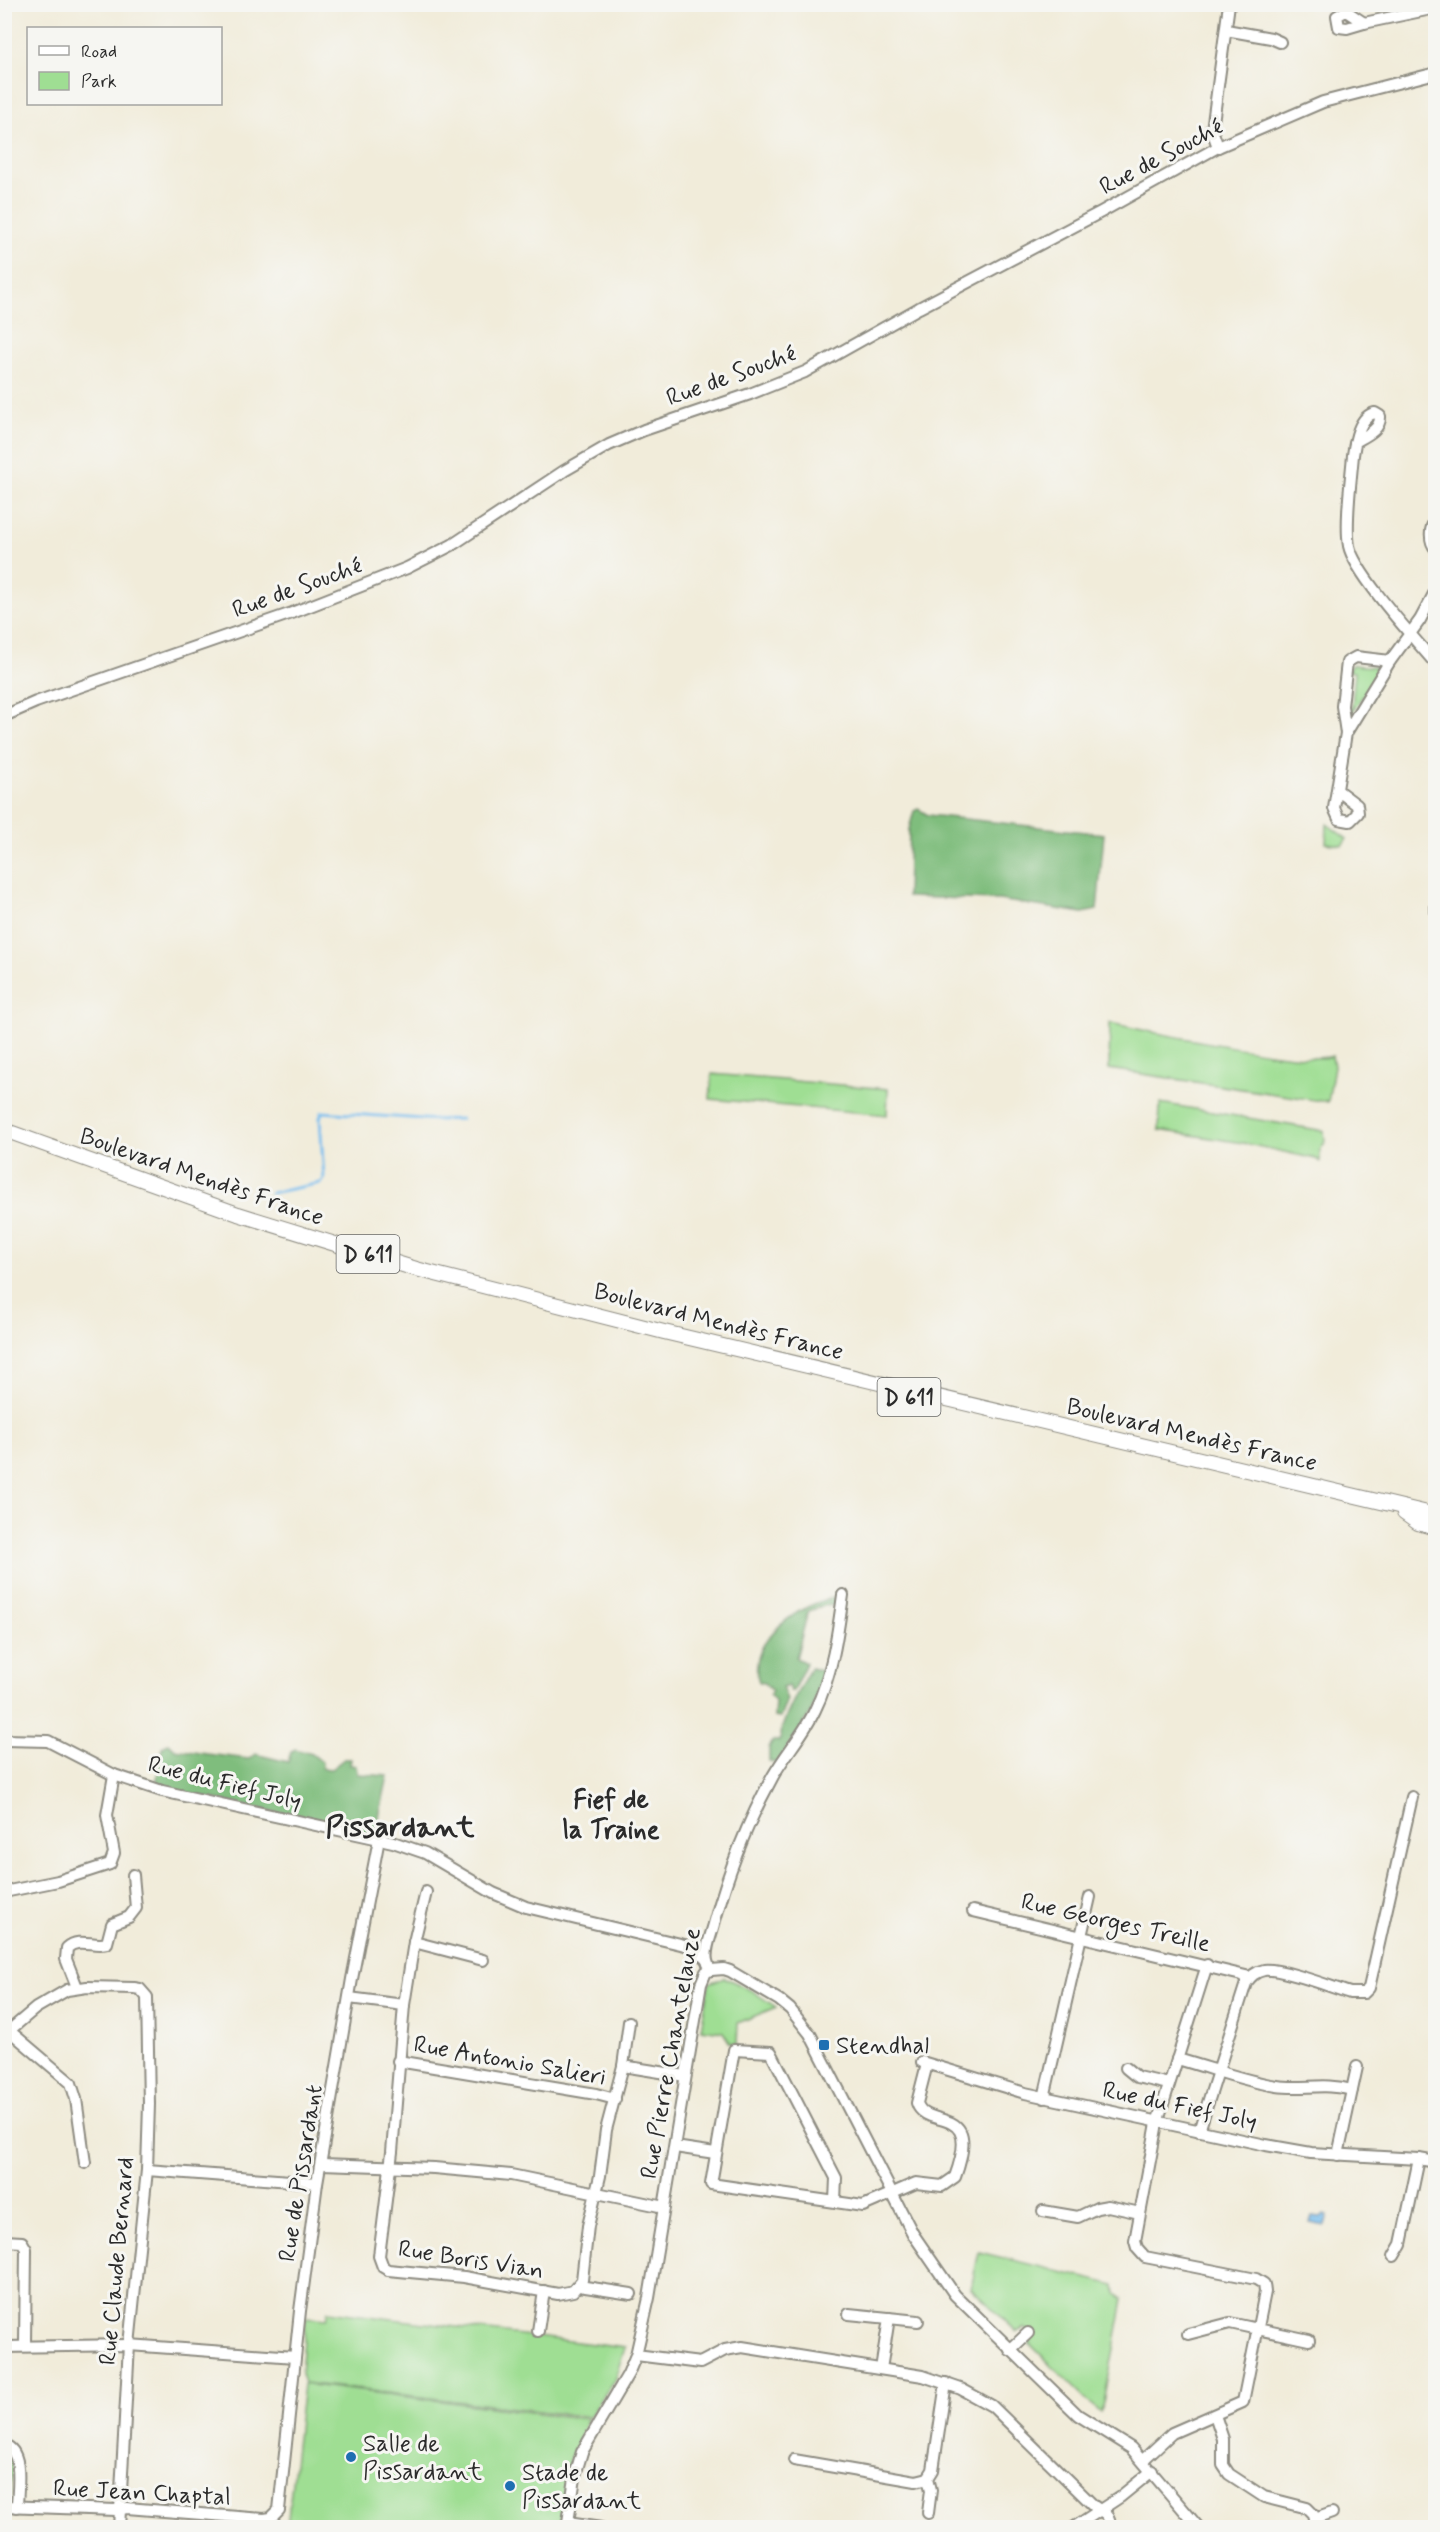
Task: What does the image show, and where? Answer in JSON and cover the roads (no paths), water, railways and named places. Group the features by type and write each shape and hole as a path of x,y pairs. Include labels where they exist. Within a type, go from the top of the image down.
{"main road":[{"name":"Boulevard Mendès France","path":"4,1130 237,1214 416,1269 664,1332 1436,1515"},
{"name":"Boulevard Mendès France","path":"4,1138 127,1184 415,1275 616,1327 1436,1521"},
{"path":"1404,1513 1418,1523 1436,1528"}],"street":[{"path":"1218,147 1212,130 1229,4"},
{"path":"1364,23 1436,8"},
{"path":"1226,30 1271,38 1280,42"},
{"name":"Rue de Souché","path":"4,716 36,702 292,613 407,568 452,545 564,471 609,445 644,430 750,394 805,372 1218,147 1323,102 1436,73"},
{"path":"1355,442 1348,537 1350,548 1358,566 1436,664"},
{"path":"1436,520 1432,525 1431,540 1436,549"},
{"path":"1346,733 1390,661 1426,611 1436,590"},
{"path":"1337,790 1346,733 1342,706 1347,662 1356,657 1390,661"},
{"path":"1436,902 1436,912"},
{"name":"Rue Pierre Chantelauze","path":"568,2525 576,2472 582,2452 624,2382 636,2355 649,2298 701,1984 703,1978 711,1970 706,1959 722,1894 744,1832 775,1773 816,1710 825,1684 843,1595"},
{"name":"Rue du Fief Joly","path":"4,1740 48,1742 114,1775 162,1791 379,1839 425,1853 493,1893 526,1907 693,1947 706,1959"},
{"path":"4,1892 58,1881 110,1864 114,1853 107,1815 114,1775"},
{"path":"1199,2131 1250,1977 1255,1973 1270,1970 1350,1993 1364,1993 1369,1988 1412,1797"},
{"name":"Rue de Pissardant","path":"276,2514 281,2505 295,2357 317,2182 379,1839"},
{"path":"84,2163 76,2099 71,2083 7,2031 54,1996 77,1987 66,1959 67,1947 75,1942 101,1945 107,1943 112,1924 129,1917 136,1908 133,1875"},
{"path":"390,2167 404,2005 414,1942 426,1892"},
{"path":"1044,2097 1090,1897"},
{"name":"Rue Georges Treille","path":"973,1911 1250,1977"},
{"path":"414,1942 483,1960"},
{"path":"1143,2460 1172,2433 1237,2407 1245,2399 1265,2292 1262,2282 1150,2259 1140,2253 1135,2241 1157,2123 1207,1965"},
{"path":"711,1970 730,1971 779,2000 801,2022 818,2047 918,2242 944,2280 1010,2350 1086,2421 1122,2441 1143,2460 1199,2528"},
{"name":"Rue Claude Bernard","path":"77,1987 134,1988 140,1989 147,1997 149,2104 147,2170 129,2345 119,2528"},
{"path":"349,1998 404,2005"},
{"path":"579,2286 583,2274 588,2226 606,2130 623,2066 629,2022"},
{"path":"835,2201 836,2178 771,2052 734,2050 711,2184 864,2206 892,2195"},
{"path":"1177,2059 1217,2072 1281,2087 1329,2085 1352,2090"},
{"name":"Rue Antonio Salieri","path":"398,2061 615,2099"},
{"name":"Rue du Fief Joly","path":"892,2195 916,2183 946,2184 952,2180 956,2173 963,2143 958,2129 947,2120 925,2114 917,2103 923,2062 998,2086 1157,2123 1311,2153 1436,2162"},
{"path":"623,2066 685,2076"},
{"path":"1338,2155 1357,2067"},
{"path":"1126,2068 1137,2077 1169,2084"},
{"path":"675,2147 715,2153"},
{"path":"1394,2256 1401,2244 1419,2159"},
{"path":"322,2164 434,2168 510,2175 664,2207"},
{"name":"Rue Boris Vian","path":"390,2167 379,2256 383,2266 388,2270 464,2277 566,2294 579,2286 631,2294"},
{"path":"147,2170 317,2182"},
{"path":"1043,2211 1078,2217 1097,2208 1108,2206 1140,2213"},
{"path":"4,2241 22,2242 26,2249 25,2345"},
{"path":"538,2331 544,2291"},
{"path":"849,2314 918,2321"},
{"path":"881,2369 889,2318"},
{"path":"1188,2334 1226,2323 1309,2340"},
{"path":"1010,2350 1028,2332"},
{"path":"4,2347 129,2345 295,2357"},
{"path":"636,2355 700,2363 725,2350 742,2347 881,2369 946,2383 992,2406 1099,2510 1107,2514 1112,2528"},
{"path":"794,2460 916,2481 928,2478 933,2470 946,2383"},
{"path":"1215,2415 1223,2439 1222,2461 1228,2474 1264,2497 1307,2508 1316,2523 1332,2513"},
{"path":"4,2445 13,2449 17,2457 17,2507"},
{"path":"1073,2528 1120,2497 1152,2471"},
{"path":"928,2478 931,2490 928,2514"},
{"name":"Rue Jean Chaptal","path":"4,2506 121,2509 264,2519 276,2514"},
{"path":"568,2525 601,2528"}],"water":[{"path":"1324,2214 1328,2215 1325,2226 1310,2223 1312,2216 1321,2217"}],"waterway":[{"path":"271,1193 321,1183 324,1179 320,1118 322,1112 437,1120 461,1119"}],"place":[{"name":"Stendhal","path":"824,2045"},
{"name":"Salle de Pissardant","path":"351,2457"},
{"name":"Stade de Pissardant","path":"510,2486"}],"district":[{"name":"Fief de la Traine","path":"611,1814"},
{"name":"Pissardant","path":"400,1826"}]}
